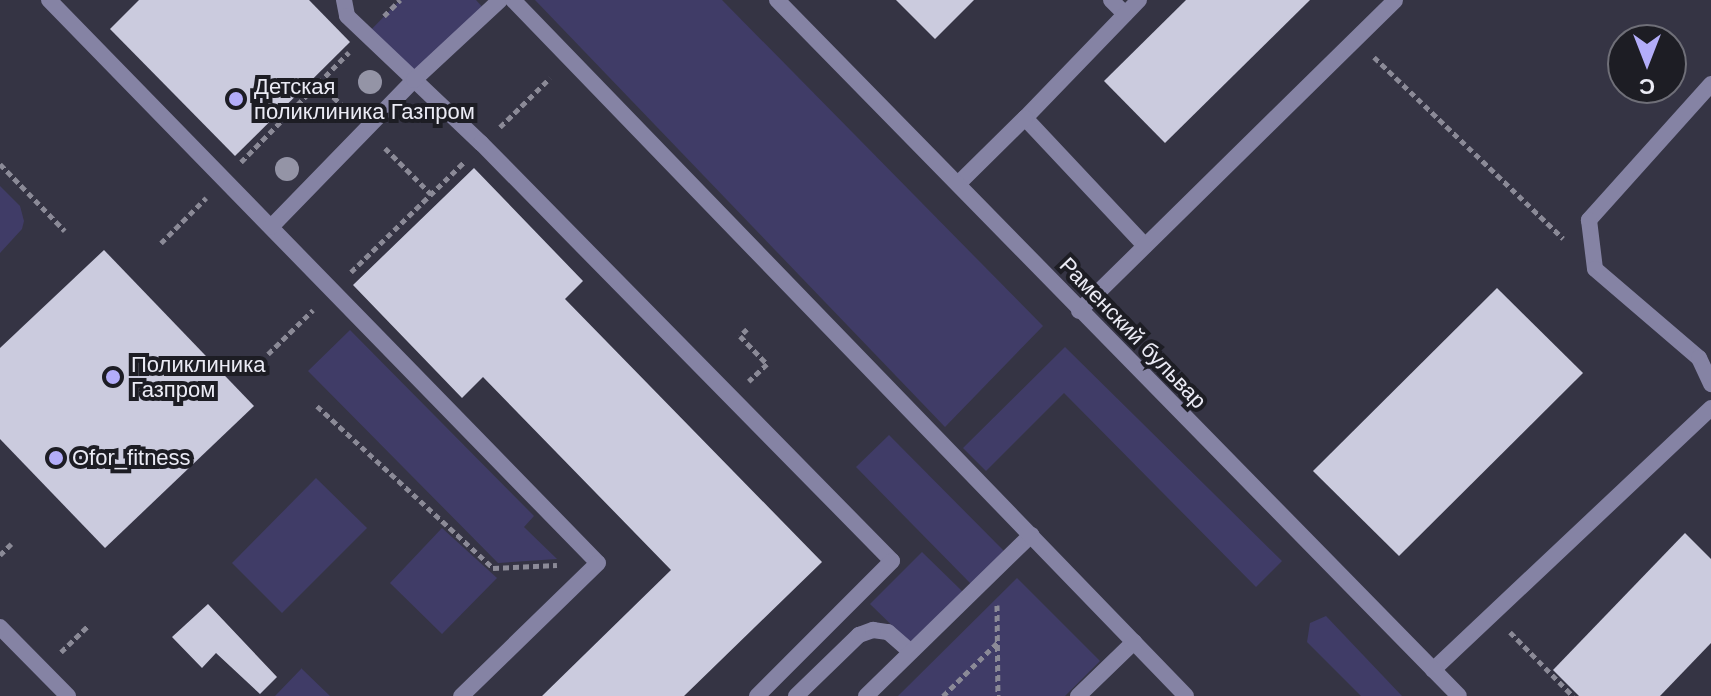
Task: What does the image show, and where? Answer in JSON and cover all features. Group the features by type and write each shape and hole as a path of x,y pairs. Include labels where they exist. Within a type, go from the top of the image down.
{"street":[{"path":"49,0 598,563 461,696"},
{"path":"344,0 347,16 482,145 892,561 757,696"},
{"path":"271,227 414,80 500,0"},
{"path":"513,0 1186,696"},
{"name":"Раменский бульвар","path":"777,0 960,182 1079,311 1459,696"},
{"path":"1111,0 1125,14"},
{"path":"960,182 1139,0"},
{"path":"1079,311 1395,0"},
{"path":"1711,84 1589,220 1595,269 1699,358 1711,384"},
{"path":"1025,118 1145,246"},
{"path":"1433,670 1711,408"},
{"path":"866,696 1031,535"},
{"path":"0,627 68,696"},
{"path":"796,696 859,635 873,630 888,632 911,652"},
{"path":"1078,696 1134,642"}],"path":[{"path":"161,243 400,0"},
{"path":"1355,40 1595,269"},
{"path":"268,354 551,78"},
{"path":"0,164 65,231"},
{"path":"747,329 740,336 767,364"},
{"path":"317,406 493,568 598,563"},
{"path":"0,555 11,544"},
{"path":"996,569 998,696"},
{"path":"1493,614 1573,696"},
{"path":"43,670 89,625"},
{"path":"943,696 997,642"}],"shaded area":[{"path":"400,0 476,0 487,12 414,80 366,35"},
{"path":"535,0 722,0 1043,326 945,427"},
{"path":"0,186 20,206 24,221 22,229 0,253"},
{"path":"350,330 534,516 524,527 557,559 498,563 308,371"},
{"path":"1065,347 1282,561 1256,587 1064,393 986,471 963,448"},
{"path":"889,435 1005,552 972,585 856,467"},
{"path":"316,478 367,528 282,613 232,563"},
{"path":"442,528 497,578 442,634 390,583"},
{"path":"922,552 963,592 911,644 870,604"},
{"path":"1017,578 1100,661 1065,696 898,696"},
{"path":"1326,616 1402,696 1361,696 1307,642 1310,623"},
{"path":"302,669 330,696 275,696"}],"building":[{"name":"Детская поликлиника Газпром","path":"139,0 309,0 350,42 235,156 110,29"},
{"path":"896,0 974,0 935,39"},
{"path":"1186,0 1310,0 1165,143 1104,81"},
{"path":"474,168 583,281 565,299 822,562 684,696 542,696 671,570 483,377 462,398 353,285"},
{"name":"Поликлиника Газпром","path":"104,250 254,406 105,548 0,439 0,348"},
{"path":"1497,288 1583,373 1399,556 1313,471"},
{"path":"1685,533 1711,559 1711,643 1660,696 1579,696 1553,670"},
{"path":"208,604 277,677 260,694 216,653 202,668 172,637"}],"place":[{"name":"Детская поликлиника Газпром","path":"236,99"},
{"name":"Поликлиника Газпром","path":"113,377"},
{"name":"Ofor_fitness","path":"56,458"}]}
